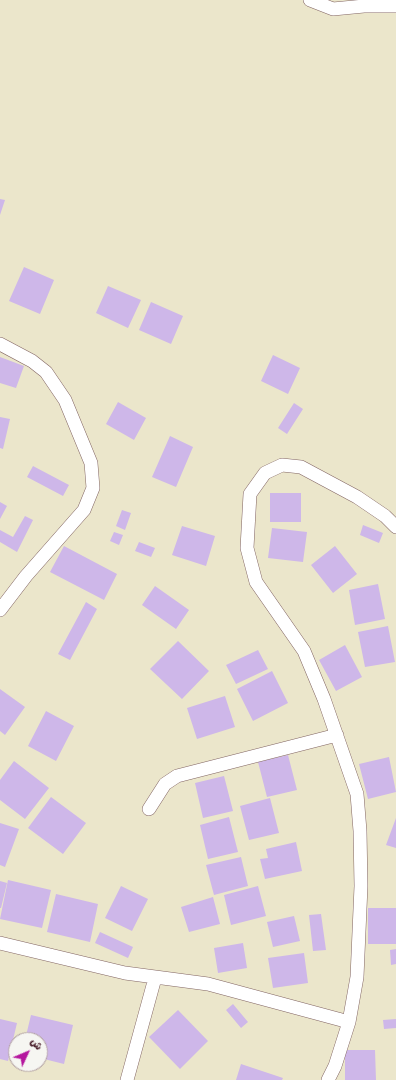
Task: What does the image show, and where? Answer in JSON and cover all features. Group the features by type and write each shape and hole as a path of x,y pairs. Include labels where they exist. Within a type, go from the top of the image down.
{"street":[{"path":"310,0 333,9 364,6 396,6"},
{"path":"0,344 18,352 46,372 65,400 91,463 93,488 84,510 26,576 0,610"},
{"path":"328,1080 335,1066 349,1022 357,977 361,886 360,831 357,794 337,735 304,651 256,582 247,548 250,494 265,473 282,465 301,467 357,497 385,516 396,527"},
{"path":"149,809 165,784 177,776 337,735"},
{"path":"0,943 80,963 155,978 208,984 349,1022"},
{"path":"127,1080 155,978"}],"building":[{"path":"0,199 5,200 0,215"},
{"path":"24,267 54,280 40,314 9,301"},
{"path":"108,286 141,300 128,328 96,313"},
{"path":"151,302 183,316 171,344 139,330"},
{"path":"273,355 300,368 288,394 261,381"},
{"path":"0,357 24,366 16,388 0,383"},
{"path":"118,402 146,418 134,440 106,424"},
{"path":"294,403 303,409 287,434 278,428"},
{"path":"0,417 10,419 3,449 0,448"},
{"path":"170,436 193,447 176,487 152,477"},
{"path":"33,466 69,485 63,496 27,477"},
{"path":"270,493 301,493 301,522 270,522"},
{"path":"0,502 7,506 0,519"},
{"path":"122,510 131,513 125,530 116,526"},
{"path":"25,516 33,520 17,552 0,542 0,530 13,537"},
{"path":"363,525 383,533 379,543 360,535"},
{"path":"182,526 215,536 206,566 172,555"},
{"path":"272,528 307,532 303,562 268,558"},
{"path":"114,532 123,535 119,545 110,541"},
{"path":"139,542 155,548 151,557 135,551"},
{"path":"64,546 117,574 104,600 50,572"},
{"path":"335,546 357,574 333,593 311,565"},
{"path":"378,584 385,619 355,625 349,590"},
{"path":"155,586 189,610 176,629 142,605"},
{"path":"86,602 97,609 70,660 58,654"},
{"path":"388,626 395,662 365,667 358,632"},
{"path":"178,641 209,671 182,699 150,669"},
{"path":"345,645 362,677 336,691 319,660"},
{"path":"258,650 268,669 236,684 226,665"},
{"path":"272,671 288,703 253,721 237,689"},
{"path":"0,689 25,707 5,735 0,731"},
{"path":"225,696 235,727 197,739 187,708"},
{"path":"46,711 74,726 56,761 28,746"},
{"path":"288,755 297,790 267,797 258,762"},
{"path":"389,757 396,792 368,799 359,764"},
{"path":"14,761 49,788 25,819 0,800 0,780"},
{"path":"224,776 233,811 203,818 195,783"},
{"path":"51,797 86,823 63,854 28,828"},
{"path":"270,798 279,833 249,840 240,806"},
{"path":"229,817 238,852 208,859 200,825"},
{"path":"396,818 396,848 386,845"},
{"path":"0,823 19,829 5,867 0,865"},
{"path":"296,842 302,871 265,879 260,859 268,858 266,849"},
{"path":"241,857 248,886 214,895 206,865"},
{"path":"8,880 51,890 42,928 0,919"},
{"path":"0,881 7,883 1,908 0,908"},
{"path":"121,886 148,899 132,931 105,918"},
{"path":"258,886 266,916 231,925 224,895"},
{"path":"56,894 98,904 90,942 47,932"},
{"path":"213,897 220,924 189,932 181,907"},
{"path":"368,908 396,908 396,944 368,944"},
{"path":"321,914 326,950 313,951 309,915"},
{"path":"294,916 300,941 273,947 267,922"},
{"path":"100,932 133,947 128,958 95,943"},
{"path":"243,943 247,968 218,973 214,948"},
{"path":"396,949 396,964 391,965 390,950"},
{"path":"304,953 308,983 273,988 268,958"},
{"path":"233,1004 248,1022 241,1028 226,1010"},
{"path":"178,1010 208,1041 180,1069 149,1037"},
{"path":"31,1015 73,1025 64,1064 48,1060 48,1032 27,1032"},
{"path":"0,1019 17,1023 15,1032 8,1032 8,1061 0,1059"},
{"path":"396,1019 396,1028 384,1029 383,1020"},
{"path":"345,1050 375,1050 376,1080 345,1080"},
{"path":"241,1064 283,1078 282,1080 236,1080"}]}
